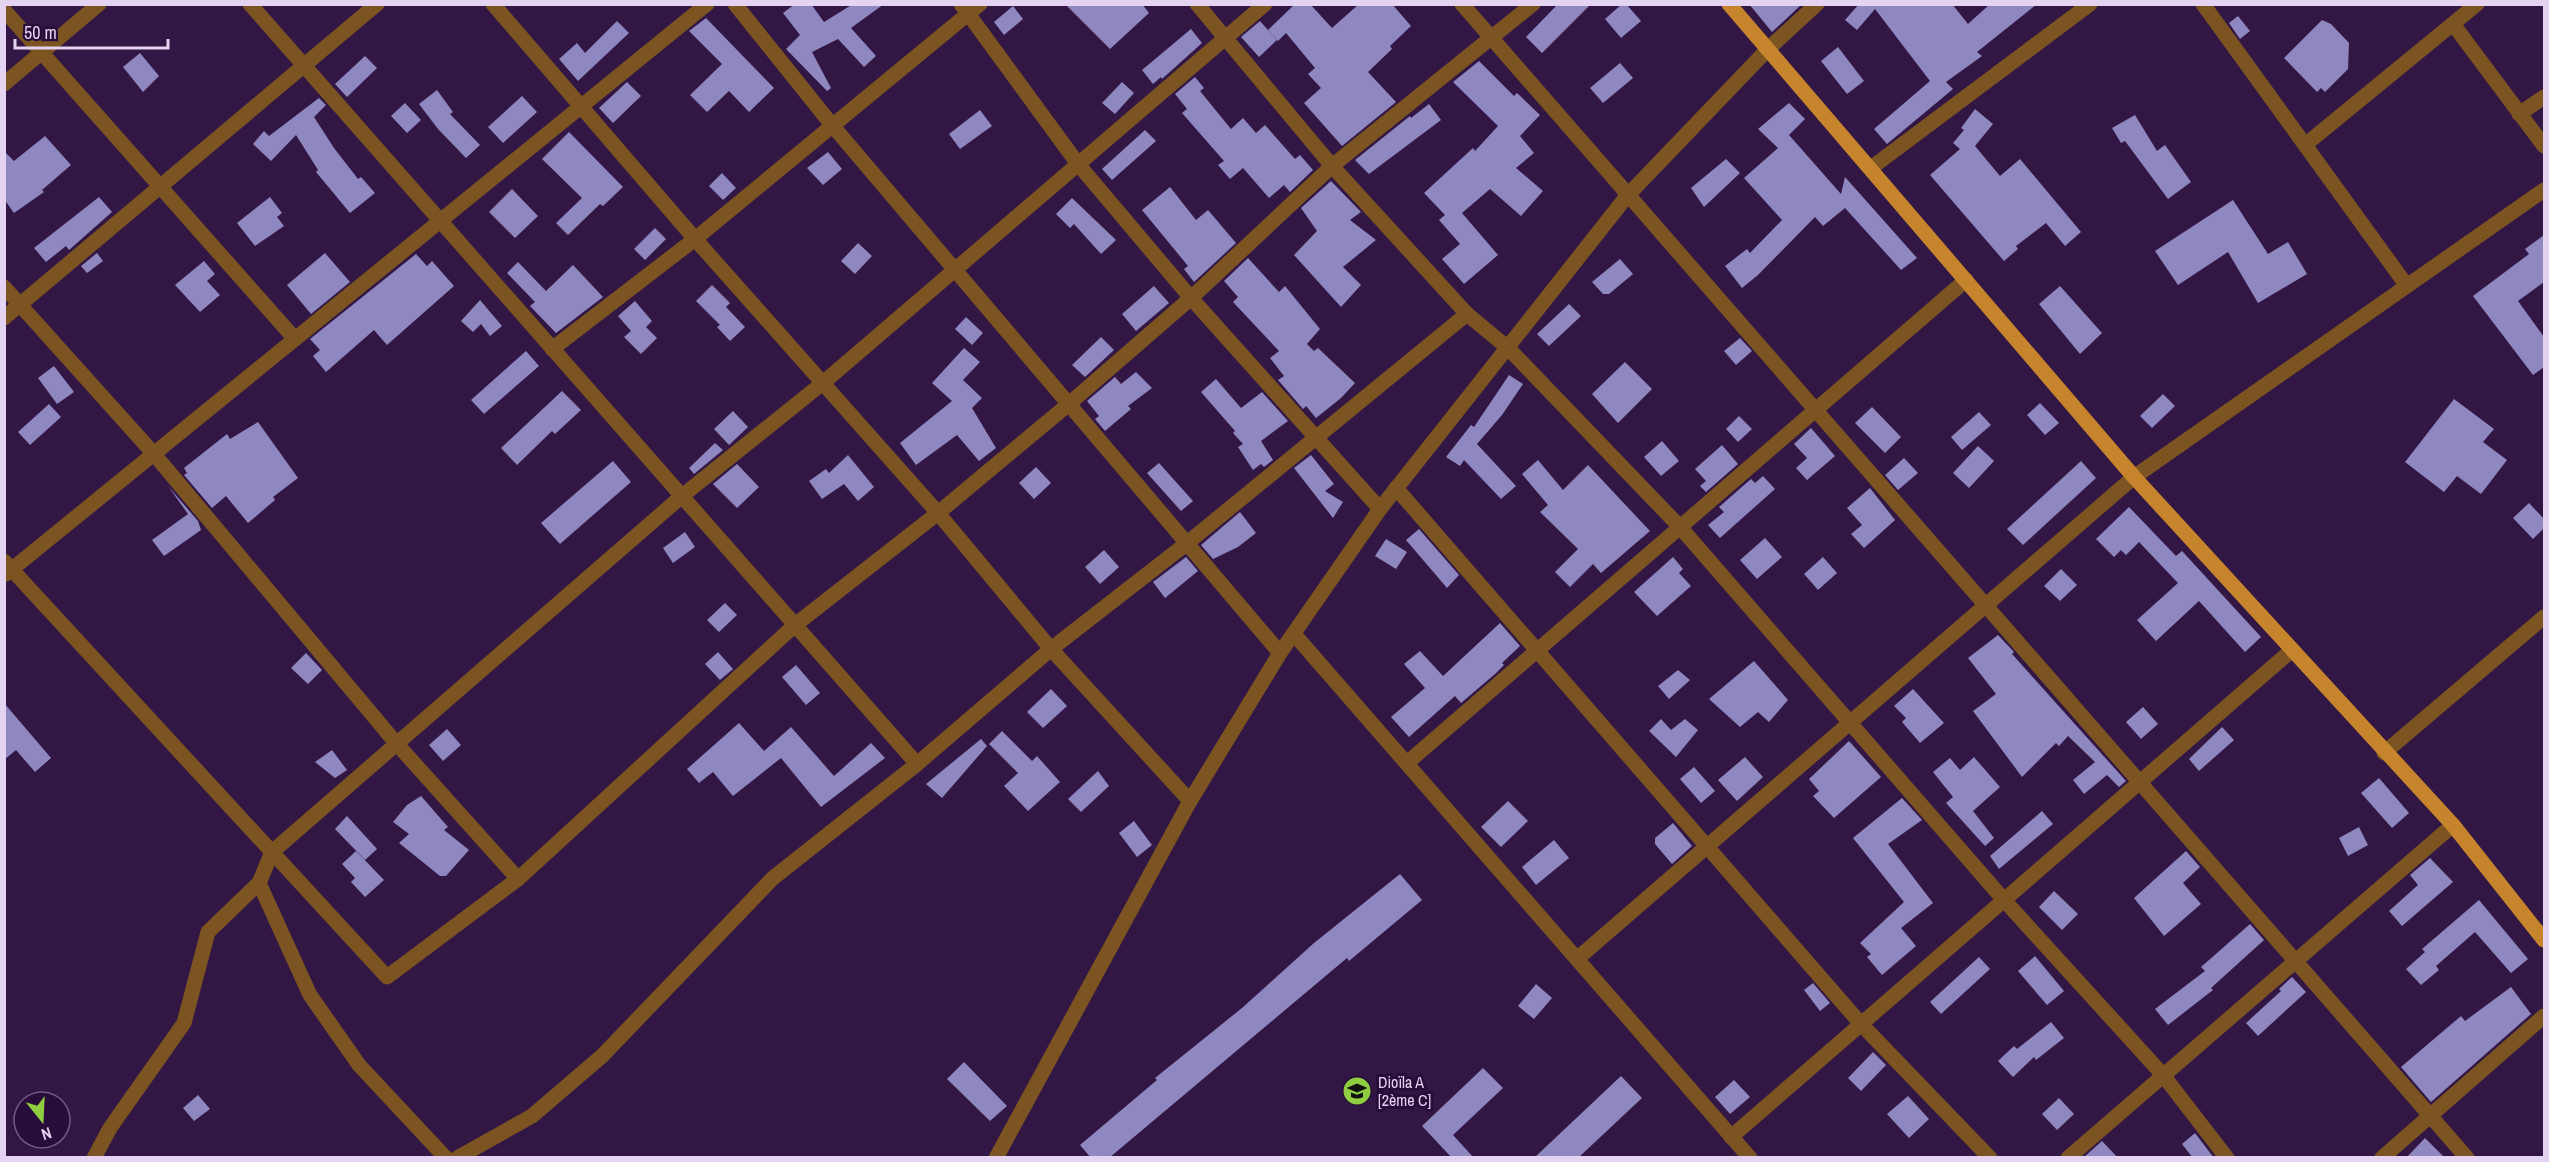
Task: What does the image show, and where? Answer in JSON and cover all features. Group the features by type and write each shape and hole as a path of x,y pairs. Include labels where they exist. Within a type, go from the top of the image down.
{"main road":[{"path":"1729,4 2134,477 2384,753 2453,825 2544,940"}],"street":[{"path":"4,84 99,4"},
{"path":"250,4 917,764"},
{"path":"4,318 377,4"},
{"path":"493,4 695,239 938,513 1051,649 1190,801"},
{"path":"707,4 154,454 7,568 387,977 518,879 795,625 938,513 1070,403 1191,298 1332,166 1493,39 1533,4"},
{"path":"735,4 832,124 1280,653"},
{"path":"1197,4 1332,166 1467,314 1508,348 1680,527 2004,900 2163,1075 2227,1158"},
{"path":"94,1158 110,1128 184,1023 208,932 259,883 272,852 682,496 824,382 1265,4"},
{"path":"1462,4 2467,1158"},
{"path":"996,1158 1190,801 1280,653 1380,509 1627,196 1768,49 1817,4"},
{"path":"1871,168 2090,4"},
{"path":"2203,4 2407,286"},
{"path":"2305,145 2477,4"},
{"path":"552,349 695,239 970,8 1078,164 1191,298 1380,509"},
{"path":"4,10 296,339"},
{"path":"2453,24 2544,146"},
{"path":"2519,114 2544,97"},
{"path":"1578,958 2134,477 2544,190"},
{"path":"1407,763 1966,280"},
{"path":"4,287 154,454 396,743 518,879"},
{"path":"457,1158 531,1116 602,1056 773,878 917,764 1051,649 1186,544 1467,314"},
{"path":"1396,488 1861,1024 1990,1158"},
{"path":"2384,753 2544,617"},
{"path":"1294,634 1750,1158"},
{"path":"1731,1137 2292,650"},
{"path":"2068,1158 2294,960 2453,825"},
{"path":"259,883 310,995 359,1065 446,1158"},
{"path":"2382,1158 2544,1016"}],"building":[{"path":"795,4 811,4 824,22 853,4 884,4 851,28 876,56 864,67 838,39 812,52 831,88 827,91 786,49 800,35 783,13"},
{"path":"1065,4 1142,4 1149,13 1110,49"},
{"path":"1295,4 1310,4 1332,28 1359,4 1392,4 1411,26 1390,46 1392,49 1368,72 1396,102 1342,146 1304,103 1321,88 1308,74 1315,68 1286,33 1278,41 1268,30"},
{"path":"1558,4 1591,4 1542,53 1526,37"},
{"path":"1622,4 1626,4 1641,21 1621,38 1605,19"},
{"path":"1749,4 1802,4 1772,32"},
{"path":"1859,4 1952,4 1968,24 1990,4 2037,4 1977,52 1982,56 1946,82 1953,89 1887,144 1874,129 1930,81 1875,9 1857,30 1845,20"},
{"path":"1013,6 1023,19 1004,35 994,22"},
{"path":"2238,16 2250,31 2240,39 2229,23"},
{"path":"706,18 774,88 749,112 729,91 707,112 690,95 722,64 689,31"},
{"path":"2322,20 2331,24 2349,43 2348,69 2325,92 2321,88 2317,92 2284,58"},
{"path":"617,21 629,33 578,81 559,59 577,43 585,53"},
{"path":"1260,21 1277,40 1259,57 1241,37"},
{"path":"1191,29 1202,43 1162,79 1161,77 1153,84 1142,70"},
{"path":"1838,47 1864,81 1847,94 1821,61"},
{"path":"140,53 159,76 143,92 123,67"},
{"path":"365,56 377,68 347,97 335,84"},
{"path":"1479,61 1514,96 1517,93 1540,115 1520,136 1534,153 1516,168 1543,191 1521,216 1490,189 1462,213 1498,255 1464,284 1442,259 1460,244 1439,220 1445,215 1424,193 1473,148 1475,151 1498,126 1453,82"},
{"path":"1620,63 1633,78 1603,103 1590,88"},
{"path":"1195,77 1204,88 1200,91 1231,129 1243,118 1256,133 1265,125 1295,159 1300,155 1313,170 1290,192 1284,185 1269,198 1243,168 1230,179 1218,165 1224,161 1182,113 1187,109 1175,94"},
{"path":"627,82 641,96 613,123 599,108"},
{"path":"1122,82 1134,93 1115,114 1102,103"},
{"path":"437,90 453,112 450,114 480,145 466,158 438,129 419,104"},
{"path":"522,96 537,112 503,143 488,127"},
{"path":"319,98 326,105 314,117 358,179 361,177 375,193 350,213 316,172 318,170 296,135 271,161 253,144 264,131 269,136"},
{"path":"405,103 421,120 407,133 391,116"},
{"path":"1789,103 1805,119 1789,135 1841,194 1845,177 1917,258 1901,270 1845,208 1823,226 1815,217 1758,275 1742,288 1725,266 1747,249 1750,253 1782,220 1744,178 1778,148 1758,129"},
{"path":"1429,104 1441,120 1369,174 1355,160 1410,116 1411,118"},
{"path":"1975,109 1993,124 1975,146 2000,176 2020,159 2081,232 2065,246 2046,223 2016,246 2018,249 2004,261 1930,175 1960,149 1953,143 1964,130 1961,128"},
{"path":"980,110 992,126 960,149 949,134"},
{"path":"2135,115 2157,151 2165,145 2191,182 2168,199 2125,141 2121,143 2112,128"},
{"path":"1145,130 1156,141 1112,180 1102,169"},
{"path":"569,132 623,187 603,206 600,204 568,235 556,223 582,198 542,159"},
{"path":"45,136 71,165 42,190 44,192 14,213 4,199 4,151 14,161"},
{"path":"828,152 842,169 823,185 807,168"},
{"path":"1726,159 1740,173 1704,207 1691,188"},
{"path":"722,173 736,188 723,200 709,186"},
{"path":"1331,181 1361,212 1350,220 1376,240 1343,267 1361,285 1341,307 1294,255 1317,231 1301,208"},
{"path":"1170,187 1196,220 1208,210 1236,243 1194,282 1184,269 1188,266 1142,210"},
{"path":"512,189 538,216 515,238 489,212"},
{"path":"99,197 112,212 69,250 66,246 46,262 34,248"},
{"path":"270,197 282,213 277,217 284,226 255,246 237,223"},
{"path":"1072,198 1116,240 1101,254 1074,224 1070,228 1056,214"},
{"path":"2233,200 2268,254 2288,242 2307,274 2258,303 2228,252 2178,285 2155,251"},
{"path":"655,228 666,239 645,260 634,249"},
{"path":"2544,235 2544,282 2518,301 2544,337 2544,367 2533,375 2473,296 2529,254 2525,249"},
{"path":"858,243 872,256 855,274 841,261"},
{"path":"97,253 103,261 87,273 81,266"},
{"path":"325,253 350,282 311,314 287,285"},
{"path":"416,254 427,266 432,261 454,286 387,345 374,330 326,372 313,356 320,350 310,339"},
{"path":"1248,258 1279,292 1285,286 1320,329 1307,344 1314,351 1318,348 1355,383 1341,398 1316,418 1306,406 1303,409 1278,380 1284,376 1270,358 1279,351 1233,302 1238,297 1224,281"},
{"path":"1620,259 1633,274 1609,294 1603,294 1592,282"},
{"path":"204,261 215,274 207,281 220,295 200,312 175,285"},
{"path":"518,262 546,291 573,265 603,297 556,333 530,306 535,302 507,273"},
{"path":"712,285 730,303 726,307 745,327 730,341 717,327 720,325 696,301"},
{"path":"1154,286 1169,303 1136,331 1122,314"},
{"path":"2060,286 2102,333 2080,354 2039,304"},
{"path":"480,300 502,326 490,336 481,324 473,332 461,321"},
{"path":"635,301 652,321 646,327 657,338 641,354 624,337 631,331 618,316"},
{"path":"1569,304 1581,316 1549,346 1537,334"},
{"path":"966,317 983,333 972,345 955,329"},
{"path":"1101,337 1114,350 1085,377 1072,365"},
{"path":"1740,338 1752,351 1736,365 1724,351"},
{"path":"964,348 980,362 963,380 982,398 972,408 996,448 979,461 957,435 916,465 900,443 952,401 932,383"},
{"path":"526,351 539,366 484,414 471,400"},
{"path":"1625,362 1652,389 1618,423 1592,394"},
{"path":"54,366 74,392 57,404 38,378"},
{"path":"1136,372 1152,388 1128,406 1131,409 1105,431 1095,419 1099,416 1087,401 1115,377 1121,384"},
{"path":"1509,375 1523,384 1502,415 1477,444 1516,486 1501,499 1464,460 1460,466 1446,457 1471,425 1474,427"},
{"path":"1216,379 1241,408 1262,392 1288,421 1261,441 1273,460 1264,467 1261,464 1253,470 1238,447 1243,444 1233,433 1235,431 1201,392"},
{"path":"562,391 581,410 555,434 552,431 517,465 501,448"},
{"path":"2163,394 2175,406 2152,428 2140,416"},
{"path":"2454,399 2494,429 2483,442 2507,460 2481,494 2457,476 2444,492 2405,462"},
{"path":"2040,403 2059,423 2045,435 2027,415"},
{"path":"49,404 61,417 30,445 18,432"},
{"path":"1872,407 1901,437 1885,453 1855,423"},
{"path":"733,411 748,427 729,445 714,429"},
{"path":"1979,412 1991,425 1962,450 1951,437"},
{"path":"1739,416 1752,429 1738,442 1726,429"},
{"path":"258,422 298,478 273,497 275,500 248,523 226,496 212,508 184,475 187,473 184,468 227,434 230,439"},
{"path":"1811,428 1835,456 1807,480 1796,468 1807,458 1794,444"},
{"path":"1662,441 1679,461 1661,476 1644,457"},
{"path":"715,443 723,450 694,474 689,468"},
{"path":"1722,445 1738,464 1706,492 1700,486 1706,481 1695,469"},
{"path":"1978,446 1994,461 1969,488 1953,473"},
{"path":"848,455 874,487 858,501 844,484 822,499 809,481 826,469 829,473"},
{"path":"1311,455 1334,484 1325,491 1343,502 1333,518 1294,468"},
{"path":"1904,458 1918,473 1898,490 1885,475"},
{"path":"1538,460 1563,490 1588,465 1650,531 1601,573 1593,564 1570,587 1555,572 1578,549 1540,512 1548,505 1522,474"},
{"path":"613,461 631,482 560,544 541,523"},
{"path":"2081,461 2096,478 2023,545 2007,529"},
{"path":"1159,463 1193,501 1181,511 1147,473"},
{"path":"737,464 759,487 737,508 713,484"},
{"path":"1036,467 1051,483 1034,499 1019,483"},
{"path":"1763,476 1775,489 1720,538 1708,525 1724,512 1719,507 1751,479 1755,483"},
{"path":"168,486 198,521 201,530 164,556 152,540 188,514"},
{"path":"1870,488 1895,520 1864,548 1851,534 1862,525 1847,508"},
{"path":"2529,503 2544,519 2544,528 2533,539 2513,518"},
{"path":"2129,507 2176,556 2182,551 2261,637 2245,652 2199,601 2156,641 2137,620 2178,583 2139,542 2126,555 2121,550 2114,557 2096,539"},
{"path":"1240,512 1256,533 1238,547 1213,559 1201,545"},
{"path":"1419,529 1459,575 1447,588 1406,540"},
{"path":"685,532 695,547 673,563 663,548"},
{"path":"1765,538 1782,557 1757,579 1740,560"},
{"path":"1386,539 1407,552 1396,569 1375,556"},
{"path":"1104,550 1119,567 1100,584 1085,567"},
{"path":"1186,557 1198,571 1165,598 1153,582"},
{"path":"1673,557 1683,569 1679,573 1691,586 1657,616 1634,592"},
{"path":"1823,557 1837,573 1818,590 1804,574"},
{"path":"2061,569 2077,585 2060,601 2044,586"},
{"path":"725,603 737,615 719,632 707,620"},
{"path":"1500,623 1520,646 1502,663 1504,665 1495,674 1461,703 1455,696 1409,737 1391,717 1425,688 1404,664 1420,651 1443,676"},
{"path":"1998,635 2014,652 2012,654 2126,781 2119,787 2107,775 2084,794 2073,780 2095,762 2068,736 2059,746 2056,743 2022,777 1973,711 1996,694 1968,658"},
{"path":"718,652 733,669 720,680 705,664"},
{"path":"306,653 322,670 308,684 291,668"},
{"path":"1754,661 1788,700 1769,722 1758,712 1740,727 1709,699"},
{"path":"796,665 820,693 806,705 782,677"},
{"path":"1678,670 1690,680 1669,699 1658,686"},
{"path":"1051,689 1067,706 1043,728 1027,712"},
{"path":"1913,689 1944,723 1920,743 1902,722 1906,718 1894,706"},
{"path":"4,703 51,758 35,772 16,750 4,760"},
{"path":"2143,707 2158,724 2141,739 2126,722"},
{"path":"1661,719 1671,730 1685,719 1698,730 1676,757 1649,731"},
{"path":"739,723 764,751 791,727 834,776 871,743 885,758 821,807 781,758 733,796 713,772 699,783 687,769"},
{"path":"2222,727 2234,740 2199,771 2189,759"},
{"path":"447,729 461,745 443,761 429,745"},
{"path":"1002,731 1032,761 1037,756 1060,782 1028,811 1004,786 1018,773 989,744"},
{"path":"981,739 987,746 942,798 926,784"},
{"path":"1849,741 1881,777 1834,818 1813,796 1819,791 1809,779"},
{"path":"332,750 347,770 335,778 315,762"},
{"path":"1745,757 1763,777 1737,801 1718,780"},
{"path":"1974,757 2000,787 1973,811 1994,838 1985,846 1946,803 1953,797 1933,772 1950,758 1960,770"},
{"path":"1694,767 1715,791 1701,803 1680,779"},
{"path":"1098,771 1109,786 1081,812 1068,799"},
{"path":"2379,778 2409,813 2392,828 2361,793"},
{"path":"421,796 448,827 444,830 469,850 446,876 440,876 399,843 409,834 393,822 407,805"},
{"path":"1902,798 1922,820 1888,844 1933,903 1901,928 1916,946 1882,975 1867,957 1871,954 1860,943 1904,902 1853,838"},
{"path":"1508,801 1528,821 1501,847 1481,827"},
{"path":"2042,811 2053,824 1999,869 1990,856"},
{"path":"347,816 377,849 365,860 335,829"},
{"path":"1134,821 1152,845 1137,857 1119,833"},
{"path":"1673,823 1692,846 1672,864 1655,844 1655,838"},
{"path":"2359,827 2368,845 2348,856 2339,838"},
{"path":"1554,840 1569,858 1536,885 1522,867"},
{"path":"356,851 384,880 365,897 351,882 355,878 342,864"},
{"path":"2186,851 2200,867 2183,883 2201,904 2164,936 2134,898"},
{"path":"2430,858 2453,882 2402,926 2389,911 2418,885 2410,875"},
{"path":"1400,874 1422,900 1349,961 1347,958 1109,1158 1091,1158 1080,1145 1157,1080 1155,1078 1242,1008 1314,943"},
{"path":"2054,891 2078,914 2062,930 2039,907"},
{"path":"2479,900 2528,959 2511,973 2475,932 2436,966 2439,970 2421,985 2406,969 2425,952 2422,949"},
{"path":"2250,924 2264,940 2211,988 2213,990 2168,1025 2155,1009 2205,971 2201,967"},
{"path":"2035,956 2064,991 2047,1005 2018,971"},
{"path":"1979,957 1990,969 1941,1014 1930,1002"},
{"path":"2292,977 2306,992 2258,1036 2246,1023 2281,991 2279,989"},
{"path":"1813,983 1830,1003 1820,1011 1804,990"},
{"path":"1536,984 1552,998 1534,1019 1518,1006"},
{"path":"2511,987 2531,1014 2431,1102 2401,1067 2461,1016 2465,1021"},
{"path":"2051,1022 2064,1038 2036,1060 2034,1057 2013,1077 1998,1061 2014,1046 2017,1049"},
{"path":"1873,1052 1886,1065 1861,1091 1848,1078"},
{"path":"964,1062 1007,1106 990,1121 947,1079"},
{"path":"1483,1068 1503,1088 1453,1135 1474,1158 1452,1158 1422,1126"},
{"path":"1621,1076 1642,1098 1578,1158 1534,1158"},
{"path":"1734,1080 1750,1097 1730,1114 1715,1097"},
{"path":"198,1095 210,1109 194,1121 183,1108"},
{"path":"1908,1096 1929,1119 1909,1138 1887,1114"},
{"path":"2059,1098 2074,1114 2057,1130 2042,1114"},
{"path":"2195,1133 2214,1158 2193,1158 2182,1144"},
{"path":"2425,1138 2445,1158 2406,1158"},
{"path":"2102,1141 2118,1158 2083,1158"}],"place":[{"name":"Dioïla A [2ème C]","path":"1357,1091"}]}
